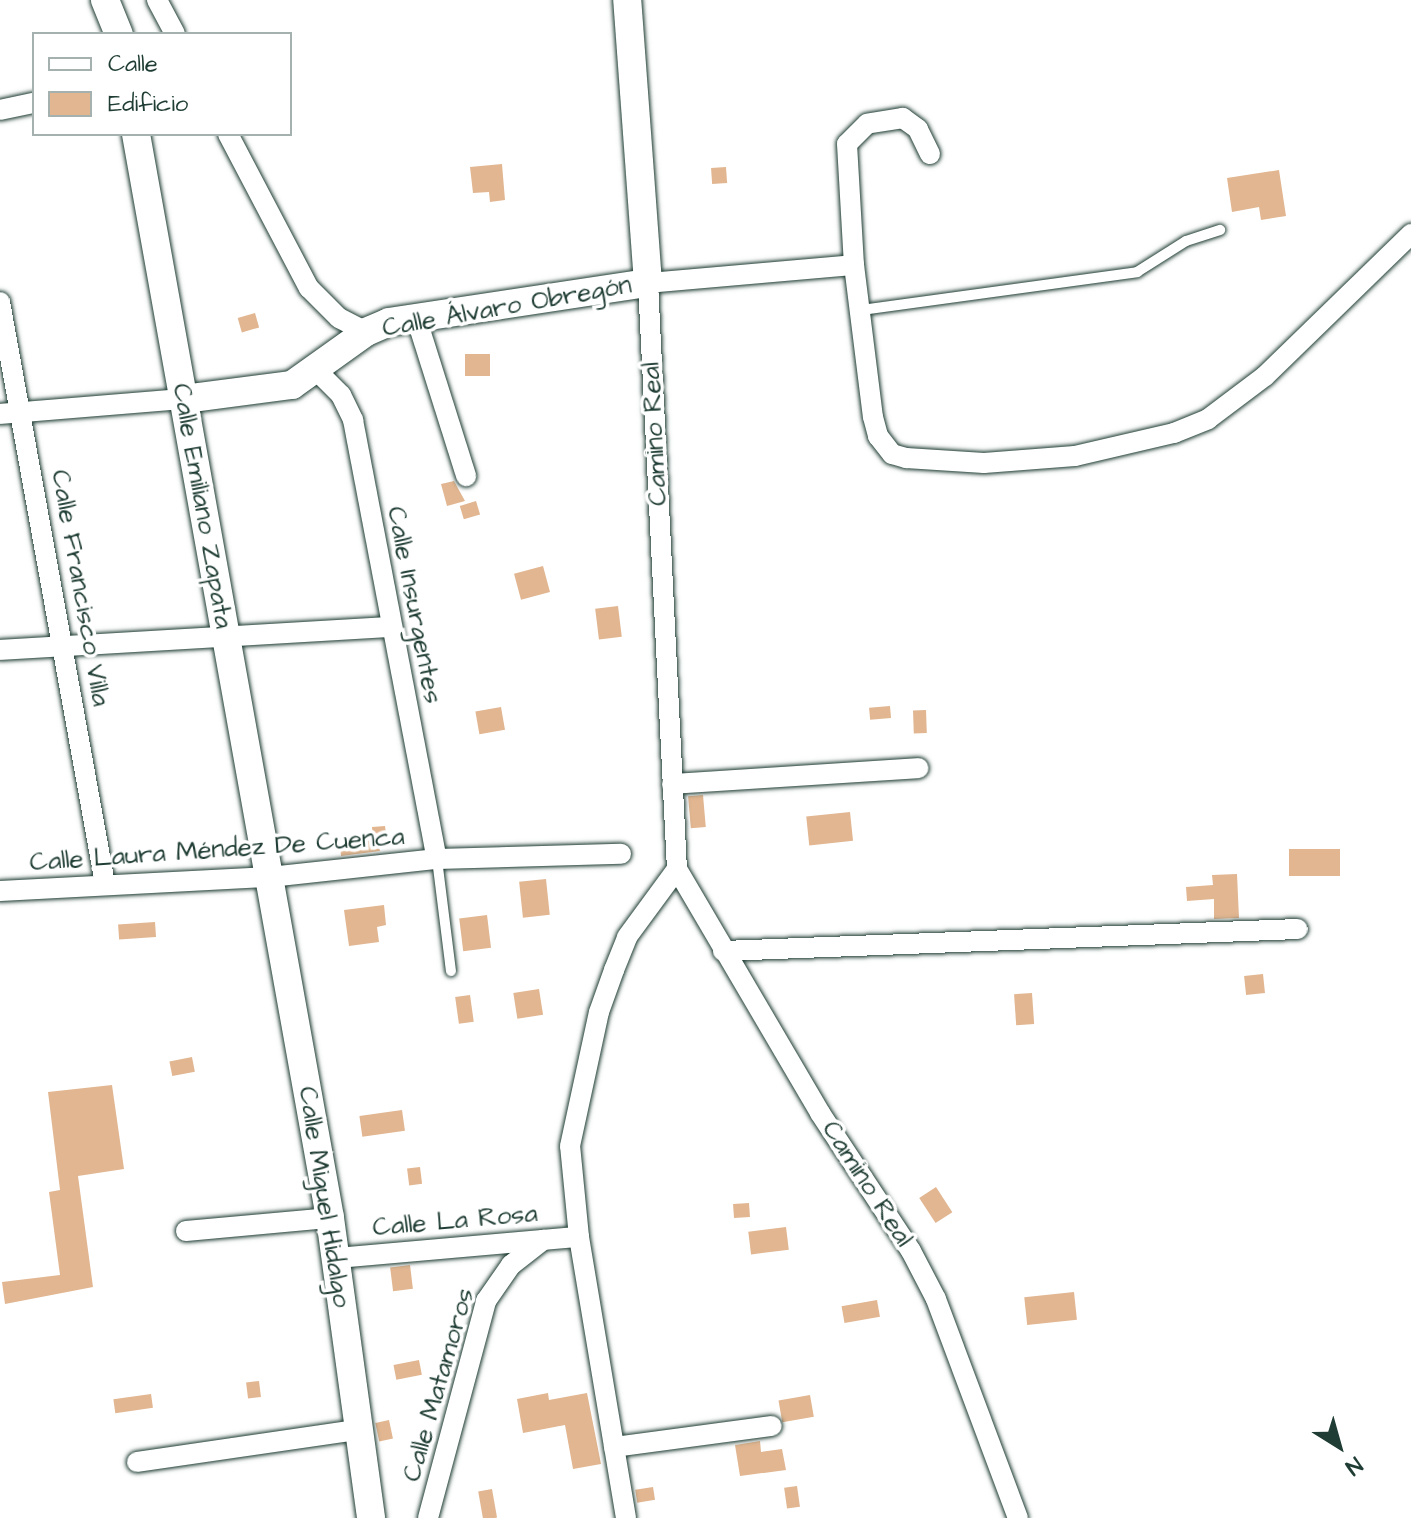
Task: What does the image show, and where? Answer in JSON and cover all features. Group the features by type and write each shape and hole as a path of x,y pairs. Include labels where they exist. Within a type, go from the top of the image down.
{"street":[{"path":"105,0 118,32"},
{"path":"157,0 174,32"},
{"name":"Camino Real","path":"627,0 648,283 677,869 820,1113 911,1251 936,1299 1018,1518"},
{"path":"0,110 32,103"},
{"path":"930,154 918,129 903,118 867,124 852,134 847,144 854,265 873,417 878,436 892,454 984,463 1045,458 1174,433 1208,419 1265,376 1411,234"},
{"name":"Calle Emiliano Zapata","path":"136,136 270,877"},
{"path":"229,136 309,288 339,318 366,332"},
{"path":"648,283 854,265"},
{"name":"Calle Álvaro Obregón","path":"10,413 271,391 317,371 366,332 416,317 648,283"},
{"name":"Calle Francisco Villa","path":"0,302 10,413 64,642 105,884"},
{"path":"416,317 466,476"},
{"name":"Calle Insurgentes","path":"317,371 341,395 353,420 437,859"},
{"path":"0,650 64,642 391,627"},
{"path":"672,784 918,768"},
{"name":"Calle Laura Méndez De Cuenca","path":"0,891 270,877 437,859 621,854"},
{"path":"626,1518 579,1237 570,1146 599,1012 627,937 677,869"},
{"name":"Calle Miguel Hidalgo","path":"270,877 337,1258 357,1430 371,1518"},
{"path":"723,951 1298,929"},
{"path":"186,1231 330,1218"},
{"name":"Calle La Rosa","path":"337,1258 579,1237"},
{"name":"Calle Matamoros","path":"428,1518 486,1301 511,1265 543,1240"},
{"path":"614,1447 772,1426"},
{"path":"137,1462 357,1430"}],"lane":[{"path":"861,310 1137,272 1186,241 1220,230"},
{"path":"437,859 451,971"}],"building":[{"path":"502,164 505,200 490,202 489,192 473,193 470,167"},
{"path":"726,167 727,183 712,184 711,168"},
{"path":"1279,170 1286,216 1261,220 1259,207 1232,212 1227,178"},
{"path":"255,313 259,327 242,332 238,318"},
{"path":"465,354 490,354 490,376 465,376"},
{"path":"454,481 465,501 447,506 441,484"},
{"path":"476,501 480,514 464,519 460,506"},
{"path":"543,566 550,592 521,600 514,574"},
{"path":"618,606 622,637 599,640 595,609"},
{"path":"890,706 891,718 870,720 869,708"},
{"path":"501,707 505,730 479,734 475,712"},
{"path":"913,710 926,710 927,733 914,733"},
{"path":"703,795 706,827 691,828 688,796"},
{"path":"850,812 853,841 809,845 806,817"},
{"path":"385,826 387,841 378,842 380,851 341,856 340,845 373,840 372,827"},
{"path":"1289,849 1340,849 1340,876 1289,876"},
{"path":"1237,874 1239,918 1214,919 1214,899 1187,901 1186,887 1213,885 1212,875"},
{"path":"546,879 550,915 523,918 519,882"},
{"path":"384,905 386,925 377,927 379,942 349,946 344,910"},
{"path":"487,915 491,948 463,951 459,918"},
{"path":"155,922 156,937 119,940 118,925"},
{"path":"1263,974 1265,993 1246,995 1244,976"},
{"path":"539,989 543,1015 517,1019 513,993"},
{"path":"1032,993 1034,1024 1016,1025 1014,994"},
{"path":"470,995 474,1022 459,1024 455,997"},
{"path":"192,1057 195,1072 172,1076 169,1061"},
{"path":"112,1085 124,1169 78,1176 93,1287 5,1304 2,1282 60,1275 49,1192 60,1190 48,1092"},
{"path":"402,1110 405,1131 362,1137 359,1116"},
{"path":"420,1167 422,1184 409,1185 407,1169"},
{"path":"936,1187 952,1212 936,1223 919,1198"},
{"path":"749,1203 750,1217 734,1218 733,1204"},
{"path":"786,1227 789,1250 751,1254 748,1232"},
{"path":"410,1265 413,1289 393,1291 390,1267"},
{"path":"1074,1292 1077,1320 1027,1325 1024,1297"},
{"path":"877,1300 880,1317 844,1323 842,1306"},
{"path":"419,1360 422,1375 396,1380 393,1365"},
{"path":"259,1381 261,1397 248,1398 246,1383"},
{"path":"548,1393 549,1400 587,1393 601,1464 573,1469 565,1425 523,1433 517,1399"},
{"path":"151,1394 153,1408 115,1413 113,1399"},
{"path":"810,1395 814,1417 782,1422 778,1401"},
{"path":"389,1420 393,1439 379,1441 375,1423"},
{"path":"760,1441 761,1452 782,1449 786,1470 740,1476 735,1445"},
{"path":"797,1486 800,1507 787,1509 784,1488"},
{"path":"653,1487 655,1500 637,1503 635,1490"},
{"path":"492,1489 497,1518 483,1518 478,1491"}]}
